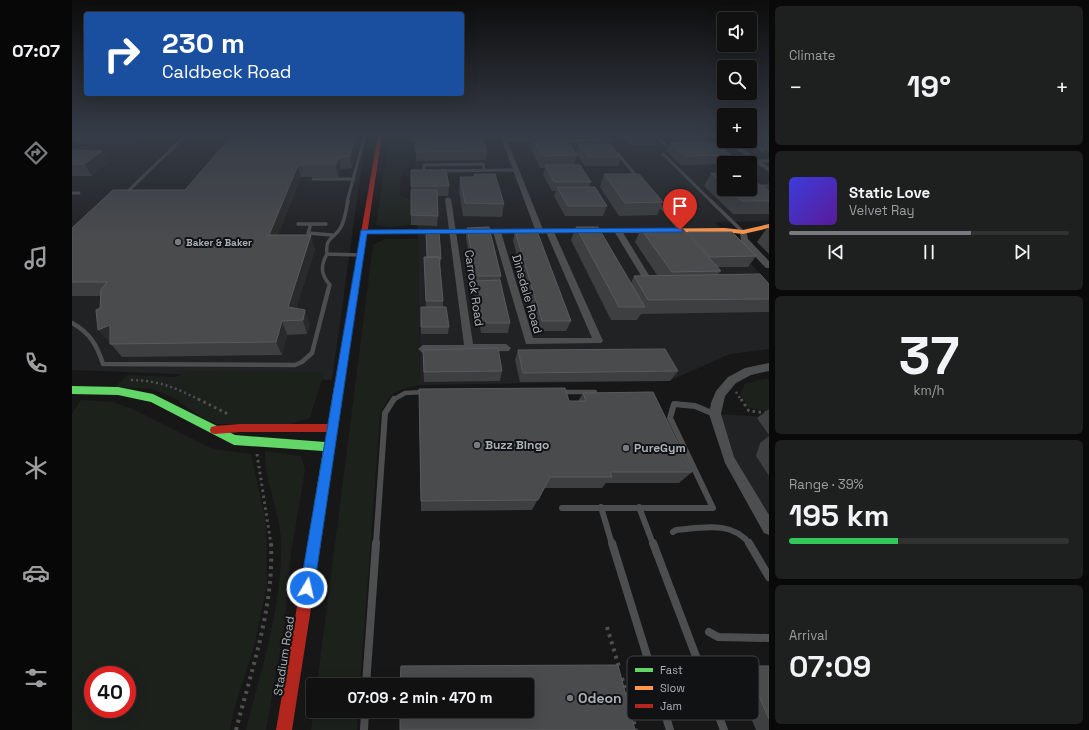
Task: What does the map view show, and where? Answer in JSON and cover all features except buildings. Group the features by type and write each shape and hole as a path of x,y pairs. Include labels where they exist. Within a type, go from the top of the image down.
{"street":[{"name":"Stadium Road","path":"284,730 374,169"},
{"path":"516,170 540,232"},
{"name":"Carrock Road","path":"448,199 469,348"},
{"path":"747,234 769,226"},
{"path":"364,232 725,230 747,234 769,230"},
{"path":"618,231 651,285"},
{"name":"Dinsdale Road","path":"497,232 529,342 598,341 550,232"},
{"path":"747,234 769,266"},
{"path":"423,349 506,348"},
{"path":"769,367 752,369 731,380 723,389 715,414 729,458 769,528"},
{"path":"72,390 118,390 153,398 234,440 330,447"},
{"path":"215,430 240,428 333,428"}],"lane":[{"path":"123,196 151,169"},
{"path":"72,323 84,328 98,344 103,364 295,365 308,358 314,348 330,285 324,278 321,270 322,261 326,254 326,245 332,235 341,227 357,169"},
{"path":"424,169 424,171 431,171"},
{"path":"630,169 642,183"},
{"path":"679,169 747,234"},
{"path":"439,171 516,170"},
{"path":"313,179 354,180"},
{"path":"757,186 769,186"},
{"path":"72,193 79,193"},
{"path":"656,201 680,230"},
{"path":"298,224 326,224"},
{"path":"311,224 308,233 332,235"},
{"path":"326,254 360,255"},
{"path":"366,678 385,413 389,404 400,393 430,392"},
{"path":"551,392 595,392"},
{"path":"562,508 713,508 670,418 674,404 695,406 715,414"},
{"path":"601,507 647,656"},
{"path":"639,507 696,656"},
{"path":"673,532 676,530 722,528 733,531 749,543 769,577"},
{"path":"709,632 718,637 769,638"},
{"path":"364,730 365,718"},
{"path":"667,720 670,730"},
{"path":"720,720 724,730"}],"path":[{"path":"731,380 740,399 749,411 769,413"},
{"path":"236,730 267,612 272,570 270,532 255,442"},
{"path":"607,627 627,698"},
{"path":"633,720 636,730"}],"shaded area":[{"path":"72,169 361,169 332,380 72,370"},
{"path":"384,169 405,169 401,179 400,195 411,200 411,225 389,227 376,225"},
{"path":"415,169 717,169 717,196 757,196 757,169 769,169 769,221 715,222 769,284 769,349 730,354 669,381 420,385 418,239"},
{"path":"425,172 506,173 513,178 515,187 459,190 450,187 450,181 446,177"},
{"path":"385,239 418,239 420,385 394,393 383,408 380,416 361,678 318,678 373,245"},
{"path":"188,371 324,372 310,418 290,424 218,424 204,419 174,398 152,389 115,387 127,375 175,377"},
{"path":"769,379 769,411 749,408 740,394 745,384"},
{"path":"81,400 113,402 135,410 213,449 251,454 266,522 267,585 254,647 235,706 230,730 72,730 72,414"},
{"path":"715,414 769,417 769,528 729,459"},
{"path":"265,451 301,456 305,470 291,553 285,623 266,730 246,730 270,637 275,613 281,565 280,530 269,485 265,462"},
{"path":"313,718 358,718 357,730 311,730"}],"traffic: fast":[{"path":"364,232 623,231"},
{"path":"307,589 339,387"},
{"path":"72,390 118,391 153,398 234,440 330,447"}],"traffic: slow":[{"path":"623,231 725,230 743,232 769,226"}],"traffic: jam":[{"path":"339,387 374,169"},
{"path":"215,430 240,428 333,428"},
{"path":"284,730 307,589"}],"place":[{"name":"Baker & Baker","path":"178,242"},
{"name":"Buzz Bingo","path":"477,445"},
{"name":"PureGym","path":"626,448"},
{"name":"Odeon","path":"570,698"}],"route":[{"path":"307,588 364,232 680,230"}]}
